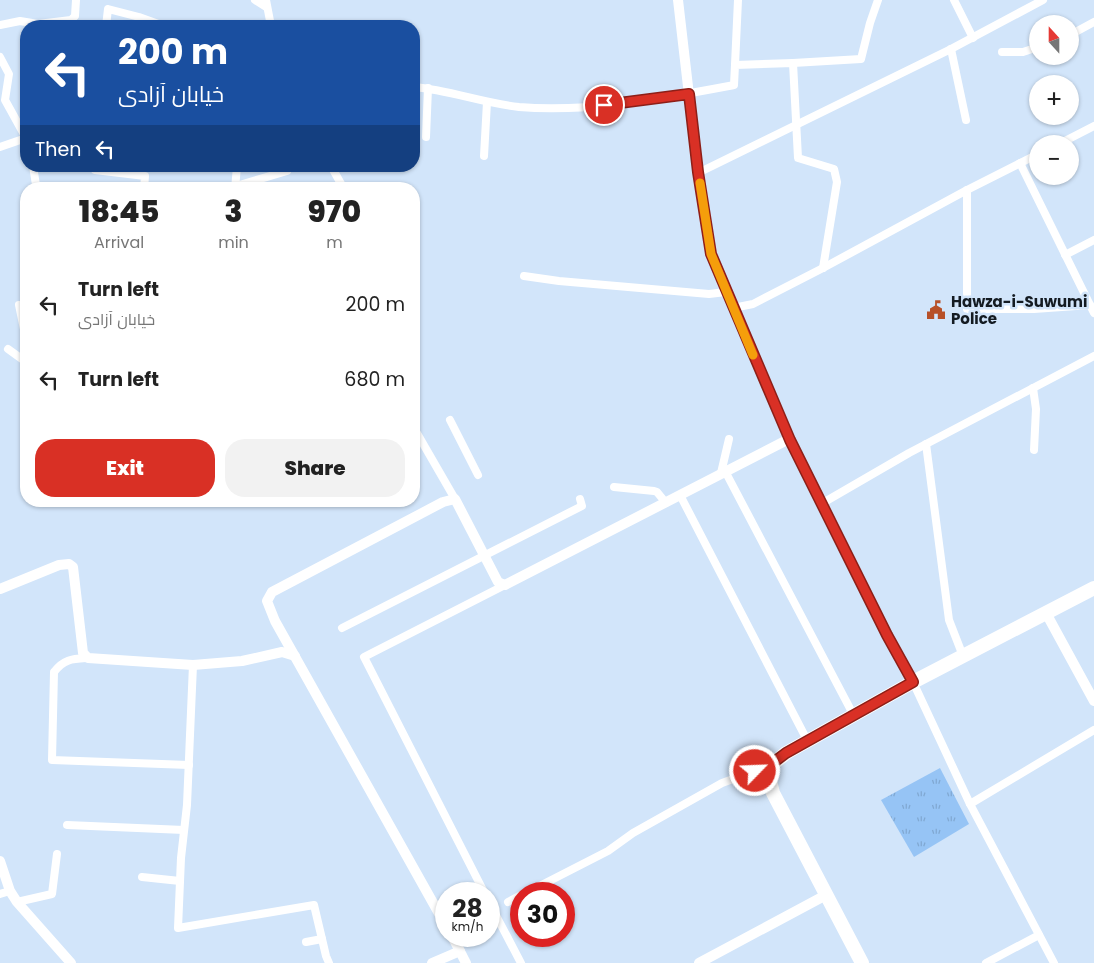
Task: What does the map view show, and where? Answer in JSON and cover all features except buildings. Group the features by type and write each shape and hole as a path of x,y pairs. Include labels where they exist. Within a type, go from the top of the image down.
{"highway":[{"path":"862,963 773,793 770,781 774,762 807,740 854,716 913,682 1094,588"}],"street":[{"path":"71,20 75,16 76,0"},
{"path":"107,20 109,0"},
{"path":"255,0 266,3 270,20"},
{"path":"678,0 698,172 711,254 790,440 913,682 970,804 1054,963"},
{"path":"420,87 488,102 518,106 587,108 689,94 734,85 738,0"},
{"path":"736,65 861,59 878,0"},
{"path":"954,0 972,38"},
{"path":"698,172 951,49 1043,0"},
{"path":"108,9 147,20"},
{"path":"0,25 20,21"},
{"path":"1079,30 1094,22"},
{"path":"951,49 966,120"},
{"path":"1002,52 1023,52 1029,50"},
{"path":"0,57 9,74 5,100 20,127"},
{"path":"793,63 798,158 834,169 836,175 837,182 823,268"},
{"path":"426,137 428,88"},
{"path":"484,156 488,102"},
{"path":"1076,135 1094,126"},
{"path":"0,147 20,140"},
{"path":"733,308 753,304 1029,158"},
{"path":"967,190 967,309 1092,309 1020,163"},
{"path":"112,172 145,176 145,182"},
{"path":"253,182 287,172"},
{"path":"1065,255 1094,240"},
{"path":"524,276 559,282 709,294 726,292"},
{"path":"19,305 20,310"},
{"path":"8,349 20,358"},
{"path":"821,504 926,444 1094,356"},
{"path":"1033,388 1036,409 1034,450"},
{"path":"450,420 478,475"},
{"path":"420,438 486,555 498,582 505,584"},
{"path":"728,438 723,472 854,716"},
{"path":"478,882 364,657 723,472 790,440"},
{"path":"926,444 949,620 963,656"},
{"path":"614,487 658,492 666,502"},
{"path":"680,495 807,740"},
{"path":"435,906 286,640 267,601 272,592 443,502 455,498"},
{"path":"342,628 582,506 580,499"},
{"path":"0,589 59,565 69,564 73,567 83,653 88,658"},
{"path":"1046,613 1094,700"},
{"path":"282,652 286,640"},
{"path":"189,765 52,760 54,672 61,663 73,659 88,658 194,665 242,661 282,652 295,656"},
{"path":"194,665 178,928 314,905 329,963"},
{"path":"970,804 1094,730"},
{"path":"548,882 608,850 633,833 722,783 755,771 771,770"},
{"path":"67,825 184,830"},
{"path":"17,902 52,894 57,854"},
{"path":"0,861 5,892 17,902 71,963"},
{"path":"142,877 180,881"},
{"path":"699,963 826,895"},
{"path":"500,923 521,963"},
{"path":"986,963 1039,935"},
{"path":"306,942 322,939"},
{"path":"458,947 466,963"},
{"path":"432,963 460,951"}],"green space":[{"path":"940,768 969,824 914,857 881,800"}],"slow traffic":[{"path":"700,183 711,254 753,355"}],"place":[{"name":"Hawza-i-Suwumi Police","path":"936,310"}],"route":[{"path":"604,105 689,94 698,172 711,254 790,440 887,635 913,682 786,753 774,762 771,770 755,771"}]}
